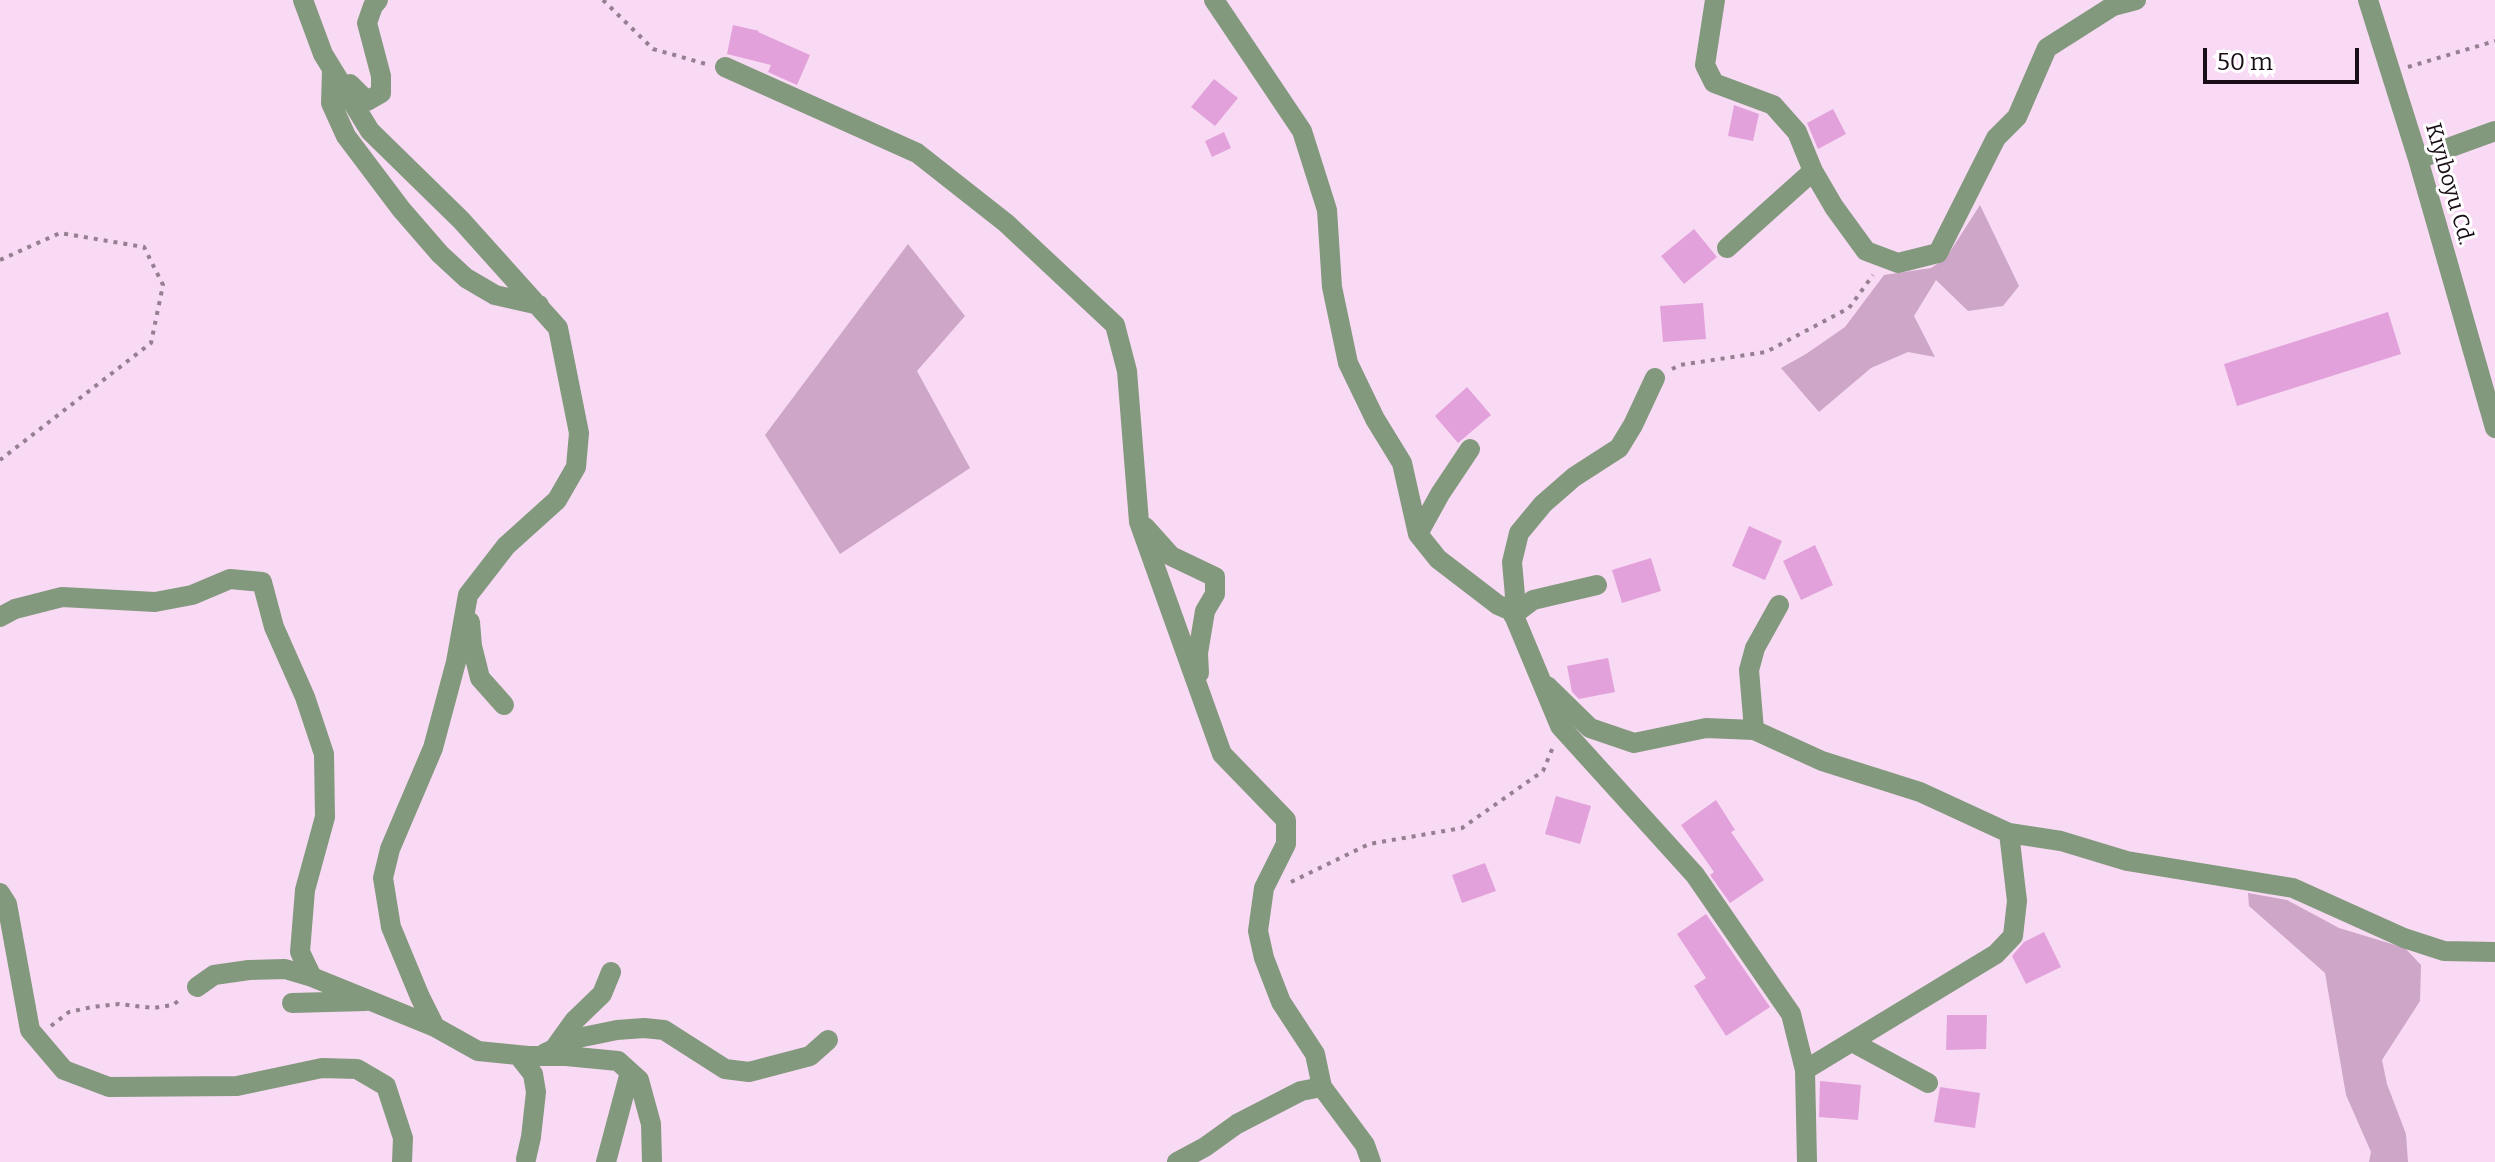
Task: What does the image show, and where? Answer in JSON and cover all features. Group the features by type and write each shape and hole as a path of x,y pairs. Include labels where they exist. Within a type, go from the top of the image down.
{"street":[{"path":"303,0 327,62 370,131 461,220 558,328 579,433 576,467 557,500 506,546 468,595 456,662 433,748 390,849 383,878 391,927 435,1027"},
{"path":"327,62 367,101 381,93 381,76 367,23 378,0"},
{"path":"1214,0 1302,131 1327,210 1332,287 1348,363 1375,419 1402,463 1418,534 1438,559 1512,613"},
{"path":"1715,0 1705,65 1714,83 1773,105 1797,132 1813,171 1866,251 1898,263 1938,253 1996,138 2017,117 2047,48 2113,6 2136,0"},
{"name":"Kıyıboyu Cd.","path":"2368,0 2418,159 2495,428"},
{"path":"327,62 331,103 346,136 401,209 440,254 466,278 495,295 539,305"},
{"path":"725,67 917,153 1006,223 1115,325 1127,371 1139,522 1222,754 1286,820 1286,844 1264,888 1258,931 1264,958 1281,1002 1315,1054 1322,1087 1365,1145 1371,1162"},
{"path":"2418,159 2495,131"},
{"path":"1727,248 1813,171"},
{"path":"1655,378 1619,448 1574,477 1543,504 1519,533 1512,562 1515,596 1512,613 1560,726 1695,875 1791,1014 1805,1070 1807,1162"},
{"path":"1418,534 1470,449"},
{"path":"1139,522 1157,537 1171,556 1215,577 1215,594 1205,611 1198,653 1199,693"},
{"path":"0,617 15,609 62,597 155,602 192,595 230,579 262,582 274,627 305,697 324,754 325,817 305,890 300,952 312,977"},
{"path":"1512,613 1533,600 1597,585"},
{"path":"468,595 472,646 480,678 504,705"},
{"path":"1754,730 1749,670 1755,648 1779,605"},
{"path":"1538,678 1590,728 1634,743 1706,728 1754,730 1822,761 1920,792 2009,833 2061,841 2127,861 2293,888 2404,938 2444,951 2495,952"},
{"path":"1805,1070 1996,954 2013,936 2017,901 2009,833"},
{"path":"0,893 7,904 30,1030 64,1070 109,1087 237,1086 322,1068 357,1069 386,1086 403,1138 402,1162"},
{"path":"197,987 214,975 285,969 374,1000 435,1027 478,1051 618,1061 639,1080 651,1124 652,1162"},
{"path":"526,1159 536,1092 533,1074 536,1054 602,994 611,972"},
{"path":"292,1003 374,1000"},
{"path":"536,1054 578,1038 644,1028 664,1030 725,1069 749,1072 810,1056 828,1040"},
{"path":"1852,1042 1928,1083"},
{"path":"606,1162 630,1072"},
{"path":"1177,1162 1237,1124 1301,1091 1322,1087"}],"path":[{"path":"603,0 653,49 687,60 725,67"},
{"path":"2391,72 2495,41"},
{"path":"0,260 60,233 144,247 163,285 151,343 0,460"},
{"path":"1655,378 1680,365 1766,352 1849,308 1885,258"},
{"path":"1283,893 1292,880 1369,844 1462,828 1543,771 1560,726"},
{"path":"36,1036 69,1012 119,1004 153,1008 173,1005 197,987"}],"shaded area":[{"path":"1980,205 2019,286 2003,306 1968,311 1936,280 1914,316 1935,357 1908,352 1871,368 1819,412 1781,368 1845,327 1884,275 1931,268 1946,258"},
{"path":"908,244 965,316 917,371 970,468 840,554 765,435"},
{"path":"2248,893 2287,900 2339,928 2405,948 2421,965 2420,1001 2382,1060 2387,1084 2406,1134 2408,1162 2369,1162 2371,1152 2346,1095 2325,973 2249,906"}],"building":[{"path":"733,25 759,31 810,55 797,85 768,72 771,65 727,54"},
{"path":"1214,79 1238,98 1215,126 1191,107"},
{"path":"1734,105 1759,114 1753,141 1728,136"},
{"path":"1833,109 1846,134 1818,149 1807,123"},
{"path":"1224,132 1231,148 1212,157 1205,141"},
{"path":"1694,229 1717,257 1684,284 1661,256"},
{"path":"1703,303 1706,339 1663,342 1660,306"},
{"path":"2388,312 2401,354 2237,406 2224,364"},
{"path":"1467,387 1491,415 1458,443 1435,416"},
{"path":"1749,526 1782,541 1765,580 1732,566"},
{"path":"1815,545 1833,585 1801,600 1783,561"},
{"path":"1651,558 1661,591 1622,603 1612,570"},
{"path":"1608,658 1615,692 1579,699 1572,692 1567,666"},
{"path":"1556,796 1591,806 1580,844 1545,834"},
{"path":"1716,800 1735,830 1731,832 1764,880 1730,903 1710,875 1714,872 1681,825"},
{"path":"1485,863 1496,891 1462,903 1452,875"},
{"path":"1706,914 1770,1007 1726,1036 1694,986 1706,978 1677,934"},
{"path":"2044,932 2061,967 2026,984 2012,956 2024,942"},
{"path":"1947,1015 1987,1015 1986,1049 1946,1050"},
{"path":"1820,1081 1861,1085 1858,1120 1819,1117"},
{"path":"1940,1087 1980,1093 1975,1128 1934,1122"}]}
